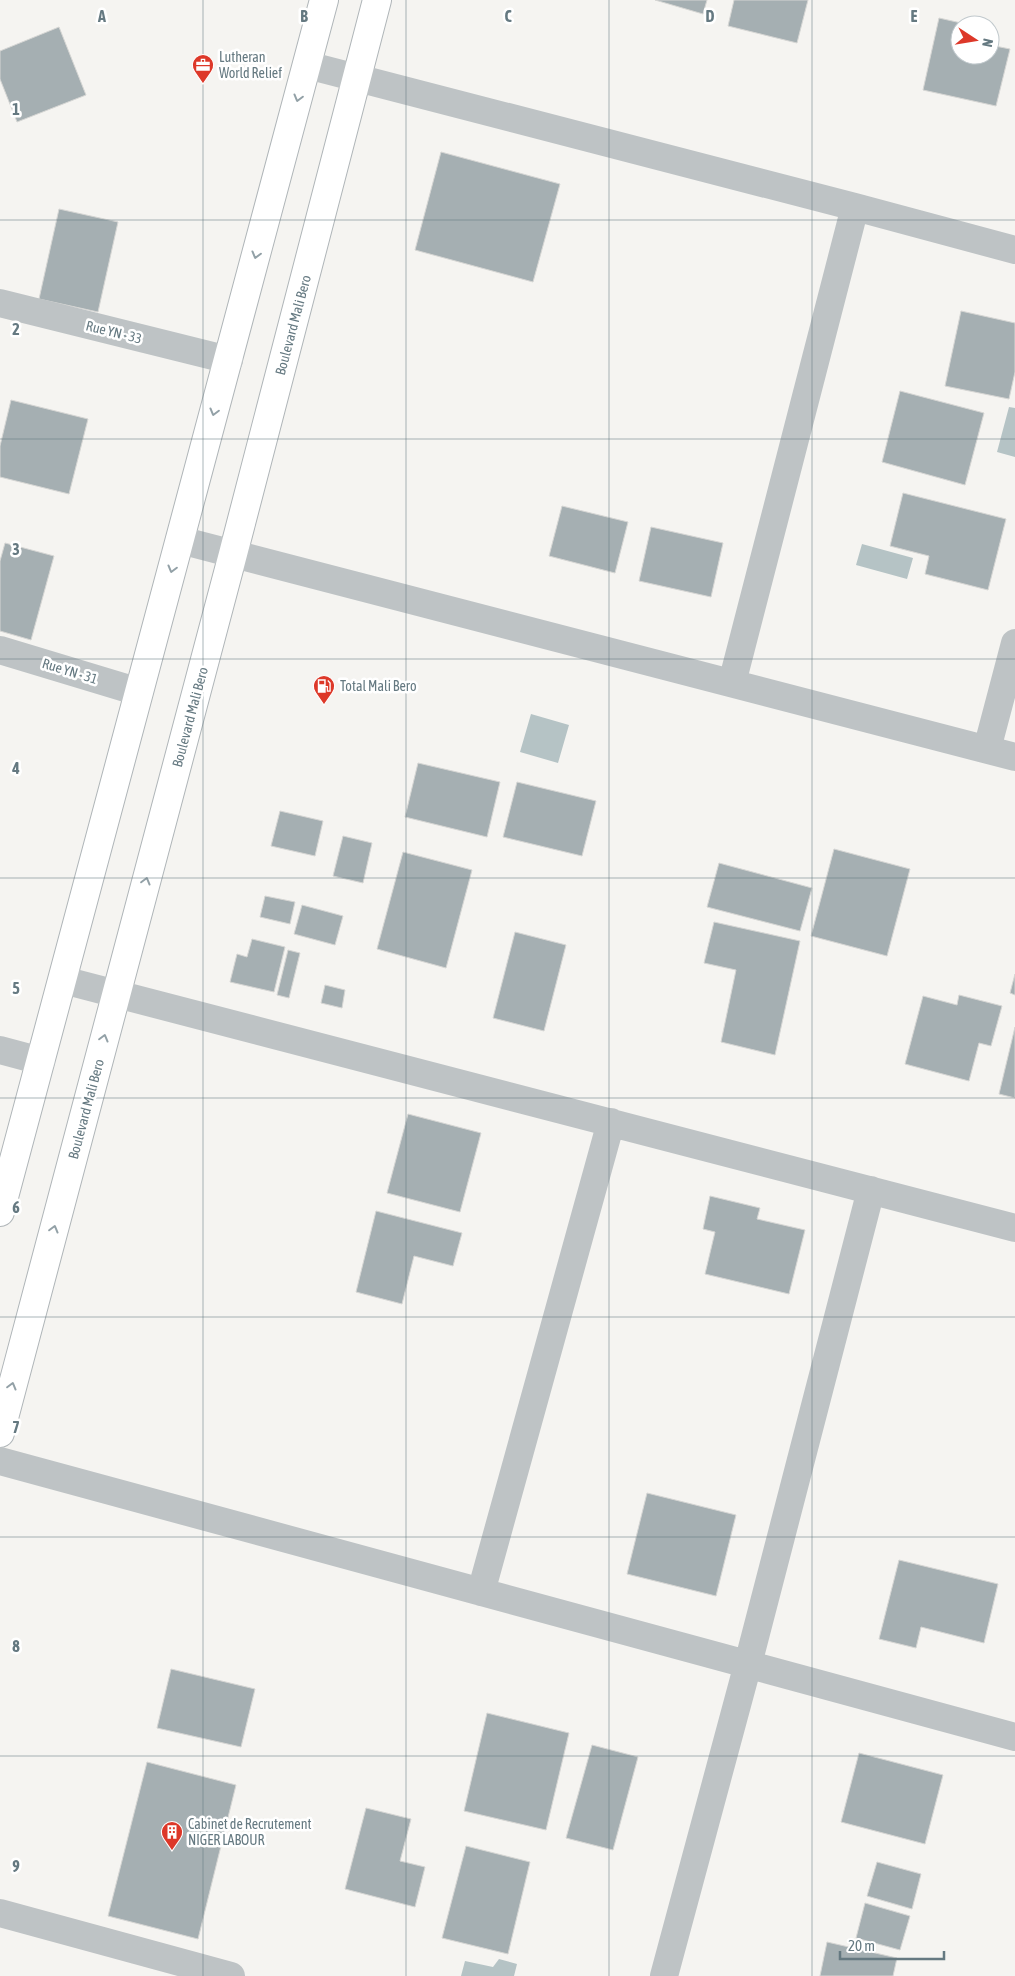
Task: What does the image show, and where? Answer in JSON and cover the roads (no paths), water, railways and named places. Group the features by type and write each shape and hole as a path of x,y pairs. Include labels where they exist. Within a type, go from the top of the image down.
{"main road":[{"path":"0,1212 42,1061 324,0"},
{"name":"Boulevard Mali Bero","path":"0,1434 233,554 377,0"}],"street":[{"path":"307,65 1015,250"},
{"path":"732,683 855,207"},
{"name":"Rue YN - 33","path":"0,303 229,360"},
{"path":"180,540 1015,757"},
{"path":"987,749 1015,643"},
{"name":"Rue YN - 31","path":"0,650 139,692"},
{"path":"63,980 1015,1228"},
{"path":"0,1050 42,1061"},
{"path":"481,1592 611,1122"},
{"path":"664,1976 748,1664 871,1190"},
{"path":"0,1461 1015,1737"},
{"path":"0,1913 231,1976"}],"place":[{"name":"Lutheran World Relief","path":"203,84"},
{"name":"Total Mali Bero","path":"324,705"},
{"name":"Cabinet de Recrutement NIGER LABOUR","path":"172,1851"}]}
